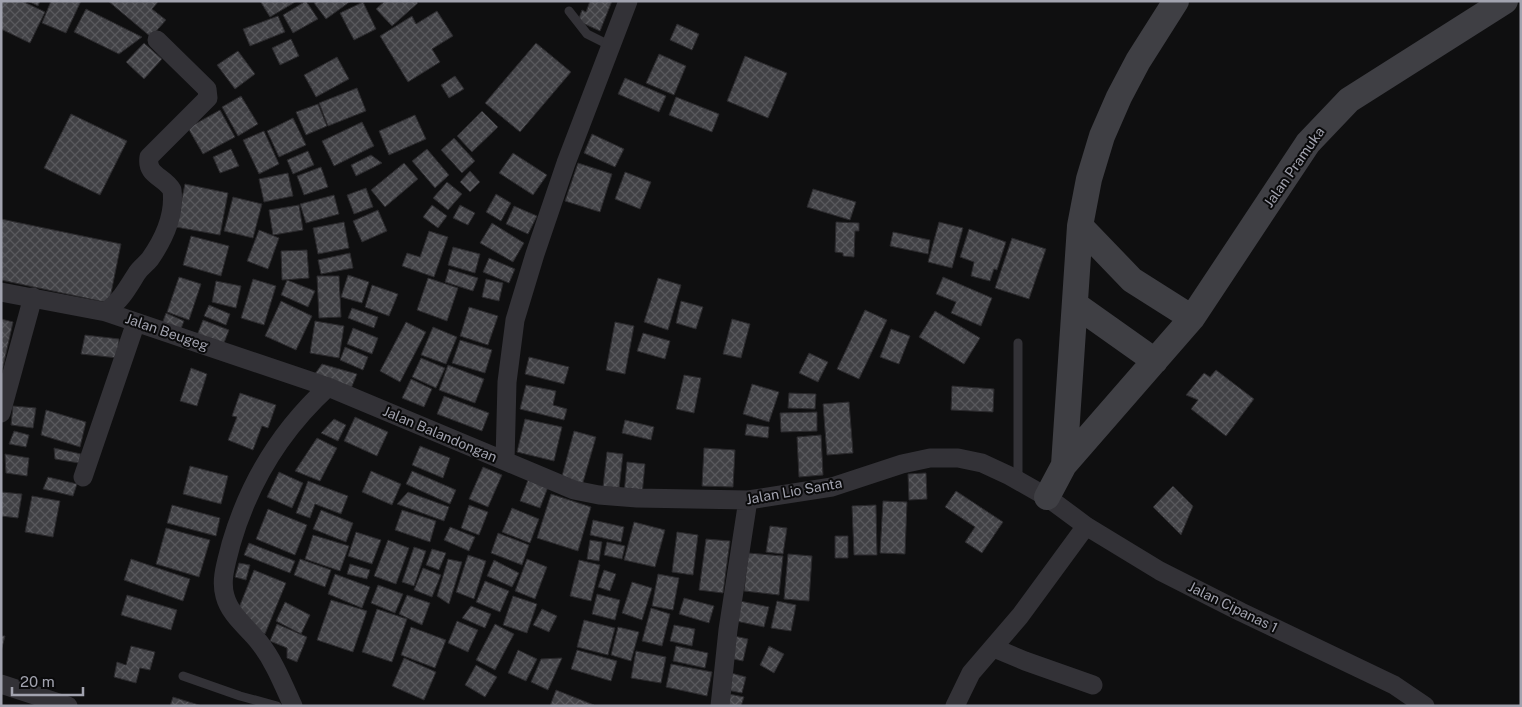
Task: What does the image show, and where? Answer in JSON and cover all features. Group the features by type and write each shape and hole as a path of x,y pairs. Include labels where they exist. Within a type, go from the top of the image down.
{"street":[{"name":"Jalan Balandongan","path":"328,387 505,461 507,382 515,320 534,254 628,1"},
{"name":"Jalan Pramuka","path":"1064,466 1080,226 1089,179 1102,136 1119,97 1138,61 1176,1"},
{"name":"Jalan Pramuka","path":"1047,497 1064,466 1192,318 1308,143 1327,121 1349,100 1392,71 1505,1"},
{"path":"106,312 125,296 138,271 149,260 162,240 169,223 172,190 150,172 148,167 149,156 208,98 207,89 157,40"},
{"path":"1080,226 1132,280 1192,318"},
{"name":"Jalan Beugeg","path":"1,292 106,312 328,387"},
{"path":"1,413 33,297"},
{"path":"1076,305 1155,361"},
{"path":"83,477 136,322"},
{"path":"293,706 277,670 264,650 234,615 225,596 224,576 240,516 263,466 298,418 328,387"},
{"name":"Jalan Lio Santa","path":"505,461 574,490 600,495 636,498 748,500 832,487 902,464 930,458 958,458 982,463 1018,480 1047,497"},
{"name":"Jalan Cipanas 1","path":"1047,497 1086,526 1160,571 1394,685 1425,706"},
{"path":"720,706 728,630 748,500"},
{"path":"955,706 971,673 994,648 1086,526"},
{"path":"994,648 1032,664 1093,684"},
{"path":"1,684 68,706"}],"lane":[{"path":"569,11 587,34 611,46"},
{"path":"1018,343 1018,480"},
{"path":"183,676 240,696 277,706"}],"building":[{"path":"1,1 22,1 45,12 30,43 1,29"},
{"path":"28,1 40,1 38,6"},
{"path":"51,1 81,1 66,33 42,23"},
{"path":"108,1 159,1 152,9 166,20 151,37"},
{"path":"260,1 297,1 270,17"},
{"path":"306,1 318,19 293,33 283,15"},
{"path":"317,1 351,1 326,19 314,3"},
{"path":"385,1 416,1 418,3 392,26 376,9"},
{"path":"590,1 612,1 600,31 578,21 582,10 586,12"},
{"path":"363,2 376,29 354,40 340,13"},
{"path":"86,9 142,37 119,54 74,32"},
{"path":"437,11 453,36 432,49 440,62 408,82 380,36 412,16 416,24"},
{"path":"278,16 285,32 250,46 243,29"},
{"path":"677,24 699,34 692,50 670,40"},
{"path":"291,39 299,56 280,65 272,48"},
{"path":"144,43 162,59 144,79 126,62"},
{"path":"536,43 571,72 520,132 485,103"},
{"path":"238,51 255,74 235,89 217,65"},
{"path":"659,54 686,66 674,95 646,83"},
{"path":"745,56 787,73 768,118 727,101"},
{"path":"337,57 349,79 316,97 304,75"},
{"path":"455,76 464,89 449,98 441,85"},
{"path":"625,78 666,96 659,112 618,94"},
{"path":"357,88 366,111 328,126 319,103"},
{"path":"241,96 258,124 238,136 222,107"},
{"path":"676,97 719,114 712,132 669,115"},
{"path":"318,104 327,126 306,135 296,112"},
{"path":"220,110 235,137 203,154 188,128"},
{"path":"482,111 498,127 472,152 457,136"},
{"path":"71,114 127,141 100,195 44,168"},
{"path":"415,115 426,139 389,155 379,131"},
{"path":"293,118 306,145 279,157 267,131"},
{"path":"362,122 374,146 334,166 322,141"},
{"path":"264,131 279,164 259,174 243,140"},
{"path":"592,134 624,149 615,167 584,153"},
{"path":"454,138 475,161 462,173 441,150"},
{"path":"231,149 239,166 220,173 213,157"},
{"path":"427,149 449,175 435,188 412,161"},
{"path":"308,151 314,165 293,174 287,160"},
{"path":"513,153 547,175 533,195 499,173"},
{"path":"371,155 382,163 356,176 351,165"},
{"path":"404,163 418,179 385,207 371,190"},
{"path":"578,163 612,174 600,212 565,201"},
{"path":"321,167 328,187 304,195 297,176"},
{"path":"470,171 480,182 470,192 460,182"},
{"path":"625,172 651,182 640,209 615,199"},
{"path":"288,173 293,196 264,202 259,179"},
{"path":"447,182 462,194 448,210 433,198"},
{"path":"185,184 228,193 220,235 176,227"},
{"path":"366,188 373,207 354,214 347,195"},
{"path":"813,189 856,202 850,220 807,207"},
{"path":"496,194 511,203 501,221 486,212"},
{"path":"334,195 339,214 306,223 300,204"},
{"path":"233,197 262,204 253,238 224,231"},
{"path":"299,205 303,230 273,235 269,210"},
{"path":"432,205 447,216 438,228 423,217"},
{"path":"460,205 475,213 468,225 453,218"},
{"path":"514,206 537,216 528,234 506,224"},
{"path":"378,210 387,231 362,242 353,221"},
{"path":"1,219 121,244 109,303 1,280"},
{"path":"344,222 349,248 318,254 313,228"},
{"path":"836,222 859,223 859,231 855,231 854,257 843,256 843,253 835,252"},
{"path":"939,222 963,228 952,268 928,262"},
{"path":"492,223 524,243 513,262 480,243"},
{"path":"969,229 1006,242 997,270 994,269 990,281 971,276 974,262 960,257"},
{"path":"259,230 279,238 268,269 247,261"},
{"path":"429,231 448,237 434,277 402,266 407,253 420,257"},
{"path":"893,232 930,240 928,254 890,246"},
{"path":"191,236 229,246 221,276 183,265"},
{"path":"1012,238 1046,249 1029,299 995,288"},
{"path":"453,247 480,254 475,273 448,265"},
{"path":"307,250 309,278 282,280 281,251"},
{"path":"350,253 353,268 321,274 318,260"},
{"path":"489,258 515,269 509,283 483,272"},
{"path":"449,269 478,278 473,291 445,282"},
{"path":"348,275 369,282 362,303 341,297"},
{"path":"317,276 339,276 341,317 319,318"},
{"path":"179,277 201,284 189,320 167,312"},
{"path":"943,277 992,298 981,326 951,313 956,302 936,294"},
{"path":"428,278 458,288 447,321 417,310"},
{"path":"658,278 681,285 668,330 644,322"},
{"path":"253,279 276,286 264,325 241,318"},
{"path":"486,279 503,283 499,301 482,297"},
{"path":"287,280 315,291 308,307 281,295"},
{"path":"216,281 241,286 236,308 212,302"},
{"path":"372,285 398,294 389,316 365,307"},
{"path":"281,301 312,316 296,350 265,336"},
{"path":"681,301 703,307 696,329 676,323"},
{"path":"209,305 230,314 226,325 204,316"},
{"path":"469,307 498,316 488,345 460,336"},
{"path":"352,308 378,317 374,328 348,318"},
{"path":"865,310 887,320 859,379 837,369"},
{"path":"935,311 980,338 964,364 919,337"},
{"path":"166,313 184,321 180,331 162,324"},
{"path":"1,319 13,322 1,376"},
{"path":"732,319 750,324 741,358 723,354"},
{"path":"203,320 229,330 222,348 196,338"},
{"path":"315,321 344,326 339,358 310,353"},
{"path":"406,322 426,332 400,382 380,371"},
{"path":"615,322 634,326 625,374 606,370"},
{"path":"433,327 457,337 446,364 421,355"},
{"path":"353,328 378,338 372,354 347,344"},
{"path":"891,329 910,336 899,364 880,357"},
{"path":"643,333 670,341 665,359 637,351"},
{"path":"85,335 119,339 118,358 81,354"},
{"path":"460,340 492,350 485,373 452,363"},
{"path":"345,347 368,357 363,370 340,360"},
{"path":"809,353 828,362 818,382 799,373"},
{"path":"529,357 569,367 564,384 525,374"},
{"path":"421,358 445,368 436,388 412,377"},
{"path":"322,364 357,374 350,391 312,378"},
{"path":"448,365 484,379 475,403 439,390"},
{"path":"191,368 207,374 197,406 180,401"},
{"path":"1216,370 1254,399 1226,436 1191,409 1198,400 1186,395 1204,373 1210,377"},
{"path":"684,375 701,378 694,413 676,409"},
{"path":"411,379 432,389 424,407 402,398"},
{"path":"752,384 779,392 769,422 743,414"},
{"path":"526,385 556,391 553,405 567,409 564,420 520,409"},
{"path":"952,386 994,389 993,412 951,410"},
{"path":"240,393 276,405 268,428 262,426 253,450 228,440 237,417 232,416"},
{"path":"789,393 816,394 815,409 788,408"},
{"path":"444,396 489,413 482,431 437,414"},
{"path":"849,402 853,453 827,455 823,404"},
{"path":"13,406 36,408 33,428 11,425"},
{"path":"46,410 86,422 80,447 41,435"},
{"path":"817,412 817,431 781,432 780,413"},
{"path":"355,417 388,432 377,456 344,441"},
{"path":"334,419 346,425 338,441 321,433"},
{"path":"525,419 562,427 554,461 517,452"},
{"path":"625,420 654,427 651,440 622,433"},
{"path":"747,424 769,427 768,438 745,435"},
{"path":"14,431 29,435 26,447 9,444"},
{"path":"574,431 596,437 582,486 561,480"},
{"path":"821,435 823,475 799,477 797,437"},
{"path":"317,438 337,448 320,481 295,471"},
{"path":"420,446 450,458 443,478 412,465"},
{"path":"54,448 81,454 79,463 55,459"},
{"path":"704,448 735,450 733,487 702,486"},
{"path":"607,452 623,454 619,489 603,487"},
{"path":"5,454 29,458 27,476 6,473"},
{"path":"627,462 645,464 642,495 624,494"},
{"path":"190,466 228,476 221,504 183,494"},
{"path":"483,467 502,475 488,507 469,499"},
{"path":"371,471 401,484 392,505 362,492"},
{"path":"412,471 456,490 450,504 406,484"},
{"path":"279,472 303,483 292,508 267,497"},
{"path":"926,473 927,499 909,500 908,474"},
{"path":"48,477 77,484 73,496 43,489"},
{"path":"528,480 548,487 540,508 520,501"},
{"path":"308,481 348,496 341,514 315,504 310,518 296,513"},
{"path":"1173,486 1193,506 1181,535 1153,507"},
{"path":"956,491 1003,522 982,553 965,542 975,527 945,507"},
{"path":"1,492 22,494 18,518 1,516"},
{"path":"408,492 449,507 444,521 397,504"},
{"path":"551,494 591,507 578,551 537,538"},
{"path":"32,496 60,501 53,537 25,532"},
{"path":"883,501 907,502 905,554 880,553"},
{"path":"172,505 220,518 216,536 167,523"},
{"path":"469,505 488,512 479,535 461,528"},
{"path":"876,505 877,555 854,555 852,506"},
{"path":"512,508 539,519 530,543 502,532"},
{"path":"268,509 307,525 295,555 256,539"},
{"path":"321,510 353,523 346,542 313,529"},
{"path":"402,510 436,521 430,542 395,530"},
{"path":"593,520 624,527 621,542 590,535"},
{"path":"634,522 665,530 655,567 624,560"},
{"path":"770,526 787,528 783,554 766,552"},
{"path":"450,527 475,537 469,551 444,540"},
{"path":"166,528 210,540 199,577 156,564"},
{"path":"356,532 381,540 372,564 348,556"},
{"path":"677,532 698,535 693,575 672,572"},
{"path":"498,533 529,545 522,565 491,553"},
{"path":"313,535 349,546 340,571 305,559"},
{"path":"835,536 848,536 848,558 835,558"},
{"path":"706,539 730,541 723,593 699,590"},
{"path":"388,540 409,548 396,584 374,576"},
{"path":"590,540 602,542 599,561 587,559"},
{"path":"607,542 625,546 622,559 604,555"},
{"path":"249,543 295,561 290,573 244,555"},
{"path":"414,547 426,551 414,586 402,582"},
{"path":"432,549 446,553 439,570 426,565"},
{"path":"748,553 783,556 779,595 744,591"},
{"path":"788,554 812,556 809,601 784,599"},
{"path":"468,555 486,561 474,599 456,592"},
{"path":"131,559 190,579 183,601 124,580"},
{"path":"300,559 331,570 325,587 294,575"},
{"path":"448,559 462,562 449,604 437,596"},
{"path":"527,559 547,567 535,599 515,591"},
{"path":"494,560 519,573 512,587 487,576"},
{"path":"579,560 600,565 591,601 570,596"},
{"path":"239,563 250,565 246,580 235,577"},
{"path":"350,564 370,570 367,579 347,574"},
{"path":"423,568 441,575 432,597 414,590"},
{"path":"254,570 286,583 265,634 248,626 238,610"},
{"path":"604,570 616,574 610,591 598,587"},
{"path":"335,574 370,587 362,608 328,594"},
{"path":"658,574 679,578 673,610 652,606"},
{"path":"485,581 509,591 500,612 476,602"},
{"path":"632,582 652,588 642,620 622,613"},
{"path":"378,585 403,594 395,613 371,603"},
{"path":"597,594 620,600 615,620 592,614"},
{"path":"127,595 177,610 171,630 121,615"},
{"path":"407,595 430,603 422,625 399,614"},
{"path":"513,596 537,604 527,633 503,625"},
{"path":"684,598 714,606 709,623 679,614"},
{"path":"331,600 367,611 353,652 317,640"},
{"path":"740,601 769,607 764,627 736,621"},
{"path":"777,601 796,605 791,631 771,628"},
{"path":"285,602 310,615 301,634 276,621"},
{"path":"471,606 491,614 485,628 462,618"},
{"path":"651,608 670,614 662,646 642,641"},
{"path":"377,609 407,619 392,662 362,652"},
{"path":"542,609 557,616 549,632 533,625"},
{"path":"584,620 615,628 608,655 577,647"},
{"path":"457,621 478,630 468,652 448,643"},
{"path":"277,624 307,637 297,662 287,658 287,648 270,641"},
{"path":"495,624 514,634 495,670 476,660"},
{"path":"674,625 695,629 692,646 670,641"},
{"path":"411,627 446,640 435,668 401,655"},
{"path":"618,627 639,632 631,661 611,655"},
{"path":"1,636 5,636 1,651"},
{"path":"734,636 748,639 743,661 729,658"},
{"path":"131,646 155,652 150,670 140,668 136,683 114,677 117,662 126,665"},
{"path":"676,646 708,653 705,668 673,661"},
{"path":"769,646 784,654 774,673 760,665"},
{"path":"518,650 537,659 526,681 508,673"},
{"path":"577,650 617,661 611,681 571,669"},
{"path":"636,651 666,657 661,683 631,678"},
{"path":"404,658 436,672 424,700 392,686"},
{"path":"562,658 548,690 531,682 541,659"},
{"path":"671,664 712,672 707,696 666,687"},
{"path":"476,665 497,677 485,697 465,685"},
{"path":"731,673 746,677 742,693 727,690"},
{"path":"556,690 594,705 594,706 550,706"},
{"path":"729,694 744,697 741,706 726,706"},
{"path":"173,697 202,706 170,706"}]}
